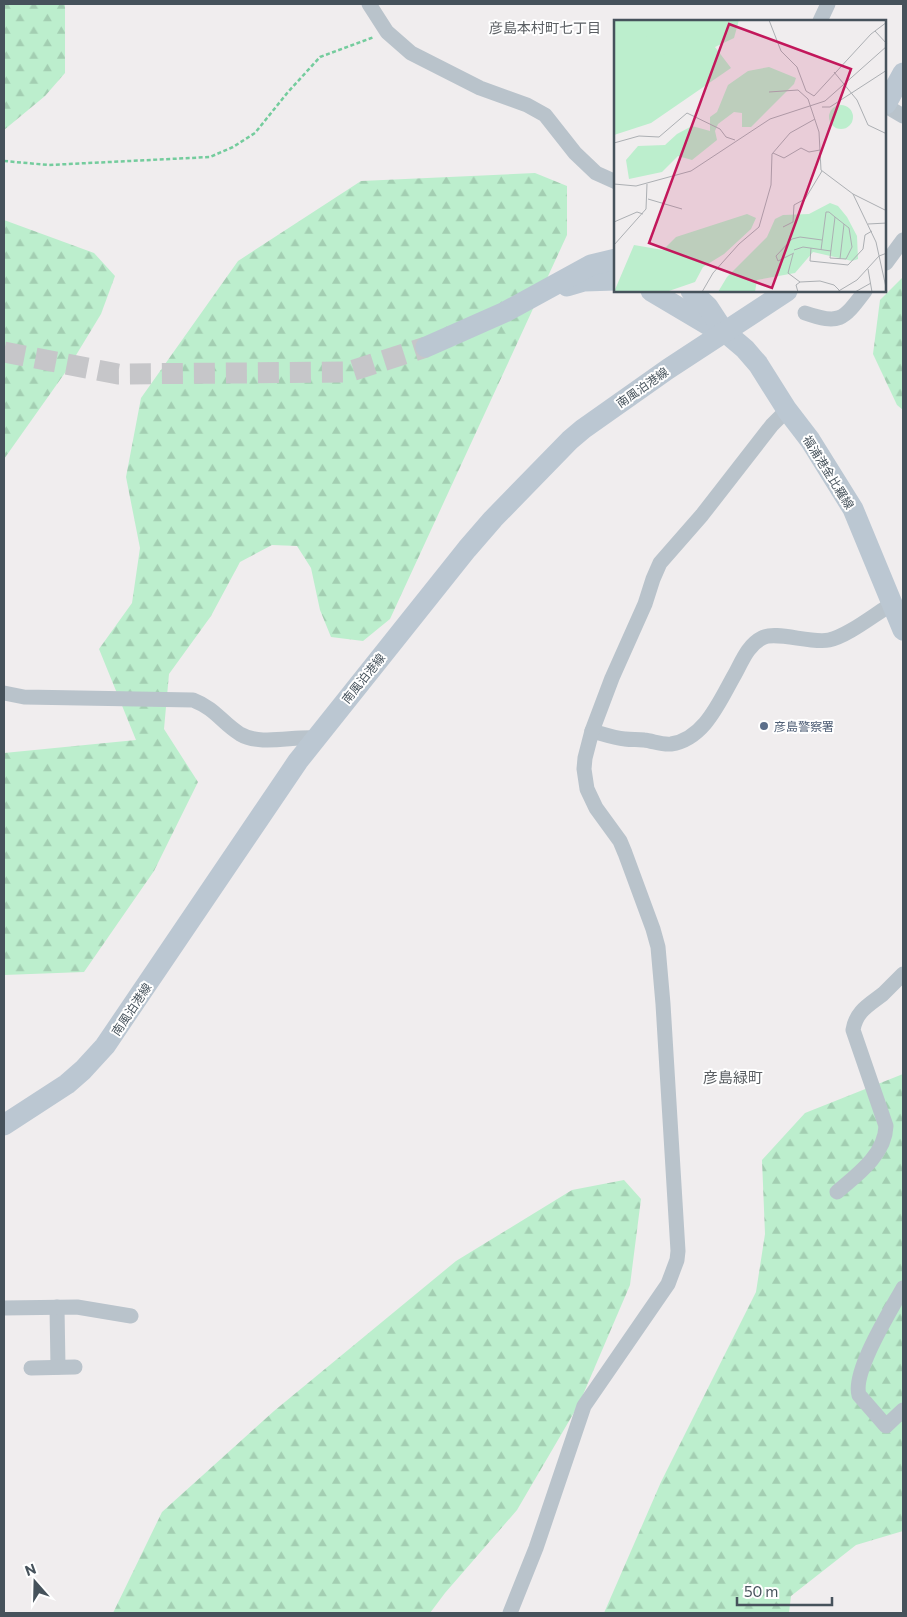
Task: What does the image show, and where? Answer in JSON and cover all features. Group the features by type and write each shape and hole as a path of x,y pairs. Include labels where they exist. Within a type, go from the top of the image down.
{"main road":[{"path":"887,103 903,73"},
{"path":"426,347 505,312 591,265 614,259"},
{"path":"542,292 584,281 614,280"},
{"name":"福浦港金比羅線","path":"653,292 710,326 725,332 745,348 758,364 787,410 810,440 853,510 903,630"},
{"name":"福浦港金比羅線","path":"692,292 708,307 725,332"},
{"name":"南風泊港線","path":"4,1125 66,1084 83,1070 105,1046 266,807 316,738 493,519 570,440 596,418 785,292"}],"street":[{"path":"369,4 387,32 402,47 424,61 480,88 527,105 545,115 575,153 596,173 614,181"},
{"path":"820,20 828,4"},
{"path":"887,106 903,116"},
{"path":"887,262 903,240"},
{"path":"805,313 825,320 835,320 844,316 864,292"},
{"path":"510,1613 536,1548 584,1406 668,1284 678,1251 658,947 626,854 620,841 596,808 587,789 584,769 585,758 592,731 612,678 645,604 652,578 660,563 702,515 772,425 787,410"},
{"path":"592,731 625,739 644,740 662,744 670,744 690,737 714,712 750,647 764,636 818,641 830,640 842,635 892,604"},
{"path":"4,693 24,697 193,700 212,709 240,734 249,738 257,740 316,738"},
{"path":"837,1192 868,1166 886,1135 886,1126 853,1030 854,1020 861,1010 881,995 903,974"},
{"path":"903,1288 874,1342 858,1377 857,1389 858,1395 886,1426 903,1410"},
{"path":"57,1307 58,1367"},
{"path":"4,1308 78,1307 131,1316"},
{"path":"31,1368 76,1366"}],"path":[{"path":"4,161 49,165 210,157 233,147 255,133 288,92 320,57 387,32"}],"green space":[{"path":"4,4 65,4 65,73 45,96 4,130"},
{"path":"535,173 567,186 567,235 390,619 363,641 331,637 320,610 311,568 297,546 272,545 240,562 211,616 169,674 164,729 198,782 154,871 84,972 4,975 4,753 136,740 99,649 132,603 140,548 126,477 141,398 238,261 361,181"},
{"path":"4,220 94,253 115,276 101,314 67,370 4,459"},
{"path":"903,277 903,410 897,405 873,354 880,300"},
{"path":"903,1074 903,1531 856,1545 791,1596 789,1613 604,1613 661,1482 756,1292 765,1234 762,1160 805,1113"},
{"path":"624,1180 641,1199 630,1285 579,1404 517,1510 430,1613 113,1613 162,1512 274,1411 456,1261 572,1190"}],"tunnel":[{"path":"4,352 118,374 348,372 426,347"}],"place":[{"name":"彦島警察署","path":"764,726"}],"district":[{"name":"彦島本村町七丁目","path":"545,27"},
{"name":"彦島緑町","path":"733,1077"}]}
